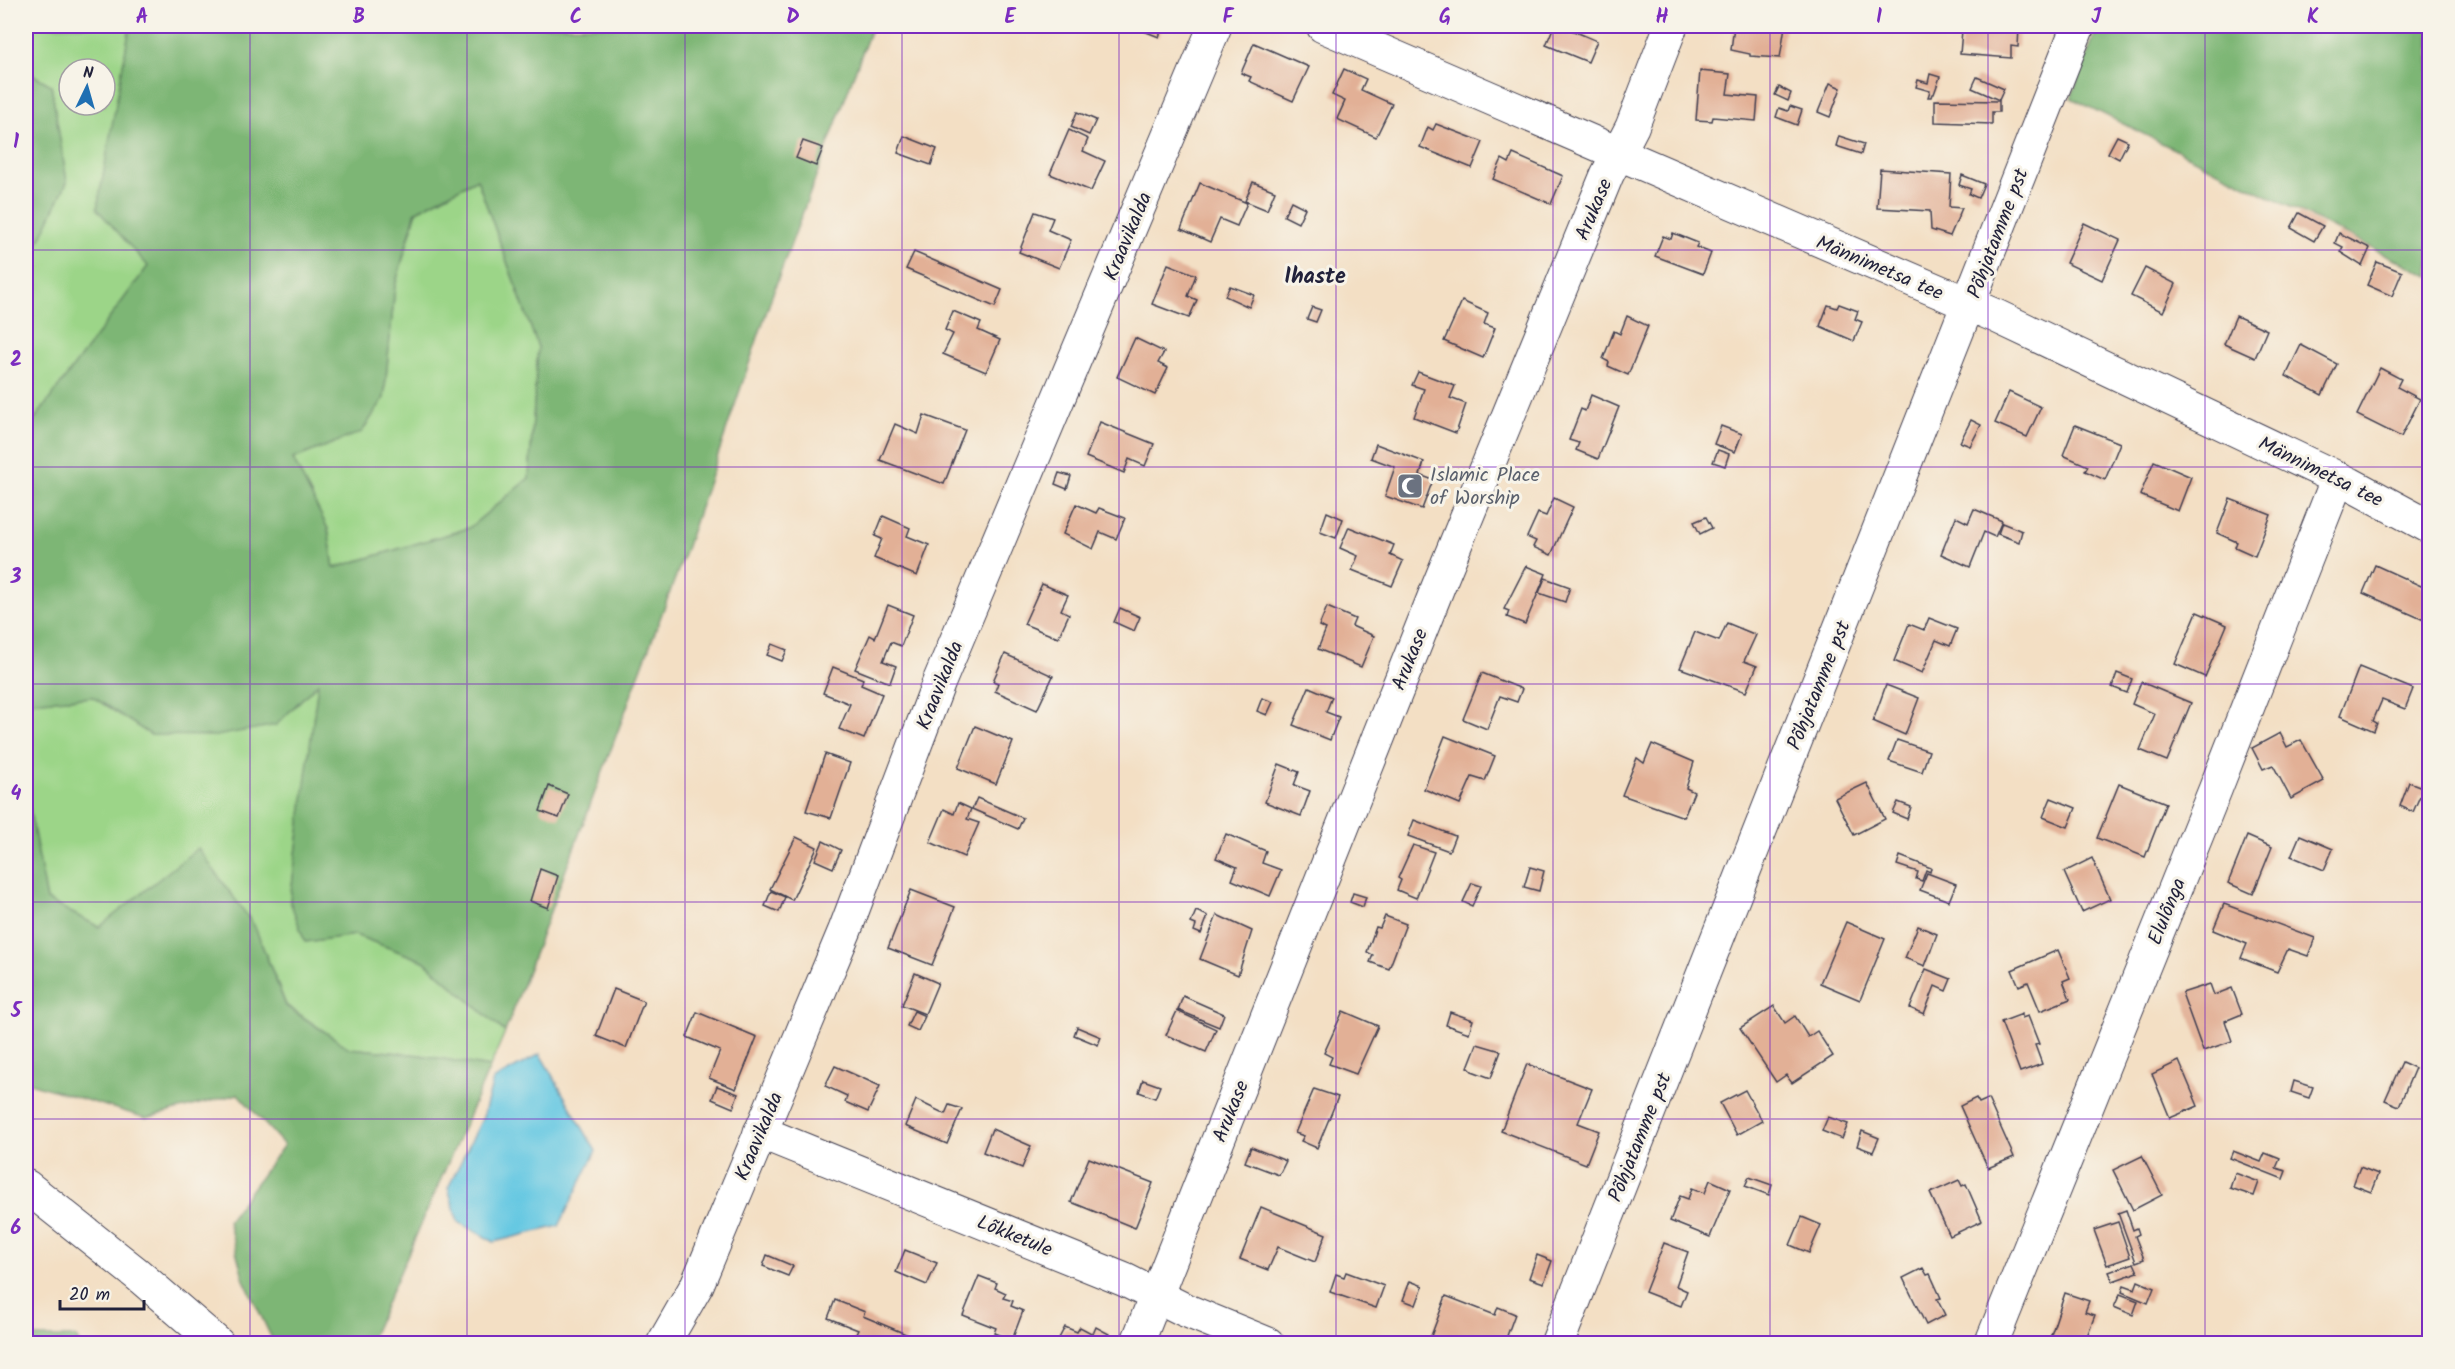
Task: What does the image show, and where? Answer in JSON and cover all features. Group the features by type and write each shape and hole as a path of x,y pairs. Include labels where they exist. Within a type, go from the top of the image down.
{"street":[{"name":"Kraavikalda","path":"663,1344 697,1285 844,930 939,681 1215,26"},
{"name":"Männimetsa tee","path":"1323,26 1968,305 2338,478 2430,526"},
{"name":"Arukase","path":"1137,1344 1433,598 1618,153 1632,127 1671,26"},
{"name":"Põhjatamme pst","path":"1557,1344 2078,26"},
{"name":"Elulõnga","path":"1991,1344 2215,790 2338,478"},
{"name":"Lõkketule","path":"760,1132 1125,1280 1268,1344"},
{"path":"26,1186 137,1274 218,1344"}],"green space":[{"path":"26,26 130,26 117,100 117,57 57,57 57,117 114,117 98,209 149,266 26,431 26,269 67,182 51,85 26,71"},
{"path":"130,26 872,26 774,290 685,552 505,1032 424,961 355,935 305,942 290,901 318,683 276,725 216,736 151,735 93,697 26,702 26,431 148,266 97,209 114,117 117,117 117,98","holes":["477,179 538,347 529,478 469,528 334,568 328,529 293,459 362,432 384,398 395,286 416,211"]},
{"path":"2098,26 2429,26 2429,276 2071,98"},
{"path":"26,71 51,85 67,182 26,269"},
{"path":"477,179 538,347 529,478 469,528 334,568 328,529 293,459 362,431 384,398 395,286 417,211"},
{"path":"319,682 290,901 306,942 355,935 424,961 505,1032 490,1067 420,1055 349,1048 286,1005 254,925 99,927 47,900 26,791 26,702 93,697 151,735 276,725"},
{"path":"26,791 47,900 99,927 198,848 254,925 286,1006 349,1048 420,1055 490,1067 369,1343 274,1343 244,1280 228,1221 284,1145 238,1094 146,1118 26,1082"},
{"path":"26,1337 76,1337 79,1343 26,1343"}],"water":[{"path":"540,1054 596,1151 559,1226 494,1242 458,1222 448,1188 483,1117 493,1080"}],"building":[{"path":"1131,26 1163,26 1159,37"},
{"path":"1554,26 1562,26 1597,41 1588,62 1546,45"},
{"path":"1734,26 1785,26 1780,58 1750,56 1750,54 1731,50"},
{"path":"1998,26 2019,27 2018,47 2011,46 2011,58 1960,54 1962,30 1997,32"},
{"path":"1254,43 1309,67 1293,101 1249,81 1251,77 1241,73"},
{"path":"1344,69 1366,79 1361,90 1392,104 1376,137 1337,119 1345,101 1332,95"},
{"path":"1700,71 1730,74 1727,94 1758,97 1756,121 1713,117 1712,121 1696,120"},
{"path":"1930,74 1940,77 1934,94 1928,97 1930,91 1916,87 1918,80 1928,83"},
{"path":"1977,77 2004,89 1999,100 1972,88"},
{"path":"1830,83 1841,88 1830,117 1818,112"},
{"path":"1779,87 1791,93 1788,101 1775,95"},
{"path":"1935,100 1999,101 1999,112 1992,112 1992,124 1935,122"},
{"path":"1790,106 1802,110 1797,125 1776,117 1779,108 1788,111"},
{"path":"1077,112 1096,120 1089,135 1071,127"},
{"path":"1436,124 1483,142 1472,168 1420,147 1428,127 1433,130"},
{"path":"1069,130 1088,139 1083,151 1105,161 1091,191 1050,174"},
{"path":"904,136 937,149 931,165 898,153"},
{"path":"1839,136 1864,144 1861,154 1836,146"},
{"path":"2117,136 2128,141 2119,159 2108,153"},
{"path":"803,141 823,148 816,166 796,158"},
{"path":"1513,154 1563,176 1551,204 1493,179 1502,159 1509,163"},
{"path":"1880,169 1951,174 1949,207 1962,208 1950,236 1931,230 1930,211 1877,208"},
{"path":"1962,175 1984,184 1978,198 1969,194 1971,189 1959,185"},
{"path":"1253,182 1275,191 1267,210 1245,201"},
{"path":"1200,183 1247,203 1237,226 1220,219 1210,242 1181,229"},
{"path":"1291,201 1305,208 1298,223 1284,216"},
{"path":"1035,212 1053,218 1048,230 1071,240 1059,268 1019,252"},
{"path":"2299,213 2323,226 2314,241 2291,228"},
{"path":"2084,223 2120,240 2102,280 2066,263"},
{"path":"1673,233 1698,243 1696,247 1711,253 1703,274 1655,256 1663,236 1671,239"},
{"path":"2339,233 2370,248 2362,266 2340,252 2343,247 2335,243"},
{"path":"914,252 1002,290 995,307 906,269"},
{"path":"2377,262 2402,272 2392,296 2367,285"},
{"path":"1168,264 1196,275 1188,296 1197,300 1189,318 1152,304"},
{"path":"2145,268 2176,284 2163,312 2131,296"},
{"path":"1230,286 1254,295 1249,307 1225,296"},
{"path":"1462,301 1488,313 1484,324 1495,328 1483,358 1444,341"},
{"path":"1839,304 1858,311 1855,319 1862,322 1854,341 1820,326 1828,305 1837,308"},
{"path":"1312,307 1321,310 1316,322 1307,319"},
{"path":"953,311 981,323 978,330 1000,340 986,372 943,354 953,334 945,330"},
{"path":"1627,316 1648,326 1628,375 1608,366 1609,362 1603,359 1614,331 1620,334"},
{"path":"2236,316 2267,330 2255,358 2224,344"},
{"path":"1135,338 1164,352 1158,363 1168,368 1155,395 1117,377"},
{"path":"2301,345 2337,364 2322,395 2286,376"},
{"path":"2380,368 2401,379 2397,387 2420,399 2401,437 2357,415"},
{"path":"1418,372 1455,386 1450,398 1466,404 1456,433 1414,417 1424,389 1412,385"},
{"path":"2009,392 2041,407 2027,437 1995,423"},
{"path":"1591,395 1619,407 1598,459 1576,450 1579,443 1569,440 1581,409 1585,411"},
{"path":"924,415 965,430 944,484 880,460 895,424 918,434"},
{"path":"1971,420 1981,425 1970,446 1960,442"},
{"path":"1100,422 1154,444 1145,466 1129,459 1124,473 1086,457"},
{"path":"2075,425 2120,443 2105,480 2085,471 2088,466 2063,455"},
{"path":"1721,426 1742,434 1735,452 1714,444"},
{"path":"1376,444 1424,462 1420,475 1433,480 1422,509 1385,496 1395,467 1371,458"},
{"path":"1718,450 1729,454 1725,466 1713,462"},
{"path":"2154,461 2191,477 2178,511 2140,495"},
{"path":"1059,473 1071,476 1067,489 1055,484"},
{"path":"1554,498 1573,507 1551,555 1533,547 1536,541 1527,537 1538,513 1546,516"},
{"path":"2230,499 2271,515 2255,556 2235,547 2237,542 2217,533"},
{"path":"1076,504 1096,513 1099,508 1125,518 1116,539 1100,532 1093,549 1063,534"},
{"path":"1974,509 2002,521 1995,537 1984,532 1970,567 1941,554 1956,517 1968,523"},
{"path":"1327,512 1343,519 1336,538 1320,532"},
{"path":"883,516 910,528 907,536 929,545 917,576 874,558 882,539 875,536"},
{"path":"1706,517 1712,528 1700,534 1694,522"},
{"path":"2002,523 2022,531 2019,542 1998,534"},
{"path":"1349,527 1394,545 1390,555 1403,561 1392,586 1352,570 1358,556 1340,548"},
{"path":"2375,565 2430,590 2430,609 2424,620 2363,593"},
{"path":"1526,566 1546,574 1525,624 1507,617 1509,611 1504,609"},
{"path":"1545,578 1570,587 1565,602 1539,593"},
{"path":"1042,584 1068,595 1061,610 1069,614 1058,638 1024,624"},
{"path":"888,605 913,615 901,646 891,642 883,661 896,666 890,683 855,669 870,635 875,638"},
{"path":"1327,607 1355,619 1352,626 1374,636 1361,667 1318,649 1326,629 1319,626"},
{"path":"1120,608 1140,617 1134,631 1114,622"},
{"path":"2197,612 2227,625 2205,677 2175,664"},
{"path":"1929,618 1957,629 1950,646 1936,640 1922,673 1894,661 1909,624 1924,630"},
{"path":"1727,623 1756,635 1744,661 1757,666 1746,692 1680,668 1695,632 1719,641"},
{"path":"772,644 787,650 782,661 767,655"},
{"path":"1005,654 1053,676 1037,710 995,691 998,683 993,681"},
{"path":"833,667 863,679 861,685 882,694 864,739 839,729 850,704 823,693"},
{"path":"2359,667 2413,689 2405,709 2382,700 2373,721 2377,723 2374,731 2340,716"},
{"path":"1482,673 1522,689 1517,702 1500,696 1487,729 1463,719"},
{"path":"2117,673 2132,679 2127,693 2112,687"},
{"path":"2141,682 2191,703 2167,761 2140,750 2155,714 2132,704"},
{"path":"1886,685 1919,698 1905,735 1873,721"},
{"path":"1309,687 1332,697 1326,712 1339,717 1330,740 1293,725"},
{"path":"1262,698 1273,702 1267,715 1257,711"},
{"path":"975,726 1013,742 996,784 958,768"},
{"path":"2280,733 2287,747 2301,740 2324,781 2291,799 2273,765 2263,769 2252,748"},
{"path":"1445,736 1495,756 1485,781 1472,777 1460,804 1424,789"},
{"path":"1897,740 1929,751 1922,772 1889,761"},
{"path":"1652,744 1694,762 1686,788 1694,792 1684,817 1622,795 1637,758 1644,763"},
{"path":"825,754 850,763 831,818 806,811"},
{"path":"1279,764 1299,772 1294,785 1310,791 1301,816 1265,802"},
{"path":"2409,782 2430,790 2427,799 2420,796 2413,812 2400,806"},
{"path":"1867,783 1885,819 1854,835 1835,798"},
{"path":"2119,784 2166,803 2145,857 2097,838"},
{"path":"549,786 568,794 559,818 540,811"},
{"path":"977,798 1023,818 1018,829 972,809"},
{"path":"2051,798 2076,808 2068,827 2043,817"},
{"path":"1898,802 1911,807 1907,819 1893,813"},
{"path":"958,803 971,809 967,819 979,823 964,857 930,842 944,809 954,814"},
{"path":"1414,820 1455,836 1449,851 1408,836"},
{"path":"1226,834 1266,851 1262,863 1281,870 1270,896 1232,880 1237,867 1216,858"},
{"path":"2300,835 2333,849 2324,870 2291,856"},
{"path":"2247,836 2272,847 2253,894 2228,883"},
{"path":"796,837 817,847 792,900 770,889"},
{"path":"823,841 841,850 833,868 815,860"},
{"path":"1413,845 1434,852 1416,898 1397,890 1401,880 1398,878"},
{"path":"1900,856 1931,868 1930,872 1926,870 1922,881 1916,879 1918,872 1897,865"},
{"path":"2092,858 2110,899 2082,912 2064,872"},
{"path":"1530,867 1544,871 1539,891 1524,887"},
{"path":"540,869 558,876 548,908 530,901"},
{"path":"1927,873 1956,884 1949,901 1920,890"},
{"path":"1472,883 1481,886 1472,906 1463,902"},
{"path":"911,890 955,907 932,965 888,948"},
{"path":"771,891 785,897 779,912 765,906"},
{"path":"1353,893 1366,897 1363,907 1350,902"},
{"path":"2224,904 2315,938 2308,956 2288,949 2277,972 2241,958 2247,944 2213,930"},
{"path":"1196,911 1208,916 1201,934 1194,931 1196,925 1191,923"},
{"path":"1217,915 1252,931 1238,975 1200,959"},
{"path":"1385,916 1406,924 1389,969 1370,962 1373,955 1367,952 1376,927 1380,928"},
{"path":"1846,922 1885,939 1860,1000 1820,983"},
{"path":"1918,926 1937,934 1925,966 1905,958"},
{"path":"2058,950 2070,978 2063,981 2070,999 2040,1011 2028,982 2019,986 2012,970"},
{"path":"1926,969 1951,979 1946,991 1935,986 1924,1014 1910,1008"},
{"path":"915,973 938,983 925,1014 902,1005"},
{"path":"2210,984 2214,995 2232,988 2242,1014 2225,1021 2232,1041 2203,1051 2182,993"},
{"path":"614,989 644,1001 626,1048 596,1036"},
{"path":"1183,996 1224,1014 1219,1027 1178,1010"},
{"path":"1774,1006 1785,1023 1795,1016 1808,1037 1817,1031 1833,1056 1792,1083 1786,1075 1776,1082 1740,1028"},
{"path":"914,1011 925,1016 918,1031 907,1026"},
{"path":"1177,1011 1216,1029 1206,1052 1166,1035"},
{"path":"1343,1011 1378,1026 1356,1074 1329,1064 1332,1057 1324,1053"},
{"path":"697,1012 757,1037 736,1089 709,1078 720,1051 687,1037"},
{"path":"1450,1012 1473,1020 1469,1033 1446,1025"},
{"path":"2022,1014 2022,1018 2028,1016 2039,1044 2035,1045 2042,1064 2020,1072 2001,1022"},
{"path":"1077,1027 1101,1037 1098,1045 1074,1035"},
{"path":"1477,1044 1501,1051 1491,1078 1472,1071 1468,1067"},
{"path":"2179,1061 2198,1106 2170,1118 2152,1074"},
{"path":"2402,1062 2415,1068 2399,1106 2385,1100"},
{"path":"1527,1064 1592,1089 1578,1123 1599,1131 1586,1164 1501,1131"},
{"path":"835,1066 880,1086 868,1112 845,1102 847,1096 825,1086"},
{"path":"1143,1080 1160,1086 1155,1098 1139,1092"},
{"path":"2294,1081 2313,1087 2309,1098 2291,1092"},
{"path":"717,1086 738,1094 733,1108 712,1099"},
{"path":"1314,1089 1338,1097 1317,1148 1301,1141 1304,1136 1295,1133"},
{"path":"1745,1090 1762,1121 1737,1135 1720,1103"},
{"path":"1976,1098 1979,1103 1988,1099 2014,1157 1988,1168 1960,1106"},
{"path":"916,1100 945,1114 949,1105 962,1109 947,1144 905,1126"},
{"path":"1828,1117 1848,1124 1842,1139 1822,1131"},
{"path":"992,1129 1031,1146 1022,1168 983,1152"},
{"path":"1862,1131 1879,1138 1873,1152 1857,1146"},
{"path":"1251,1147 1286,1161 1279,1175 1245,1162"},
{"path":"2233,1151 2261,1162 2265,1153 2280,1159 2276,1168 2286,1171 2283,1179 2230,1158"},
{"path":"2142,1156 2162,1195 2133,1210 2113,1170"},
{"path":"1089,1158 1153,1183 1135,1228 1071,1202"},
{"path":"2360,1167 2378,1174 2371,1192 2353,1185"},
{"path":"2235,1173 2259,1182 2254,1196 2230,1188"},
{"path":"1749,1177 1772,1185 1769,1195 1745,1186"},
{"path":"1710,1180 1730,1189 1710,1237 1670,1221 1680,1196 1688,1199 1692,1188 1705,1193"},
{"path":"1959,1180 1962,1186 1966,1184 1982,1221 1950,1236 1930,1193"},
{"path":"1261,1207 1326,1234 1315,1262 1278,1247 1268,1270 1240,1259"},
{"path":"2126,1210 2133,1230 2137,1228 2139,1234 2135,1236 2144,1259 2136,1262 2118,1213"},
{"path":"1802,1217 1821,1225 1809,1253 1790,1245"},
{"path":"2118,1222 2130,1257 2107,1265 2094,1230"},
{"path":"1664,1243 1688,1252 1676,1286 1687,1291 1681,1306 1645,1292"},
{"path":"905,1250 937,1263 927,1285 896,1272"},
{"path":"767,1255 793,1266 788,1276 763,1266"},
{"path":"1537,1255 1552,1261 1544,1283 1529,1278"},
{"path":"2134,1263 2138,1272 2113,1281 2109,1272"},
{"path":"1923,1268 1927,1275 1930,1274 1941,1298 1937,1299 1945,1315 1926,1325 1903,1278"},
{"path":"1346,1272 1384,1286 1376,1308 1330,1292 1336,1274 1344,1277"},
{"path":"979,1276 997,1283 995,1288 1006,1293 1003,1298 1013,1301 1011,1306 1023,1311 1012,1340 994,1333 996,1328 963,1315"},
{"path":"1410,1281 1423,1286 1416,1305 1403,1300"},
{"path":"2138,1281 2154,1288 2148,1303 2122,1292 2124,1285 2135,1289"},
{"path":"2065,1293 2089,1301 2085,1312 2095,1315 2084,1344 2048,1344"},
{"path":"2120,1294 2138,1301 2133,1315 2114,1307"},
{"path":"1446,1296 1495,1315 1498,1307 1515,1314 1504,1344 1450,1344 1431,1336"},
{"path":"835,1300 865,1312 863,1316 908,1335 905,1344 851,1344 858,1330 828,1318"},
{"path":"1065,1327 1077,1332 1080,1327 1093,1334 1096,1327 1109,1334 1104,1344 1056,1344"}],"place":[{"name":"Islamic Place of Worship","path":"1410,486"}],"district":[{"name":"Ihaste","path":"1315,275"}]}
